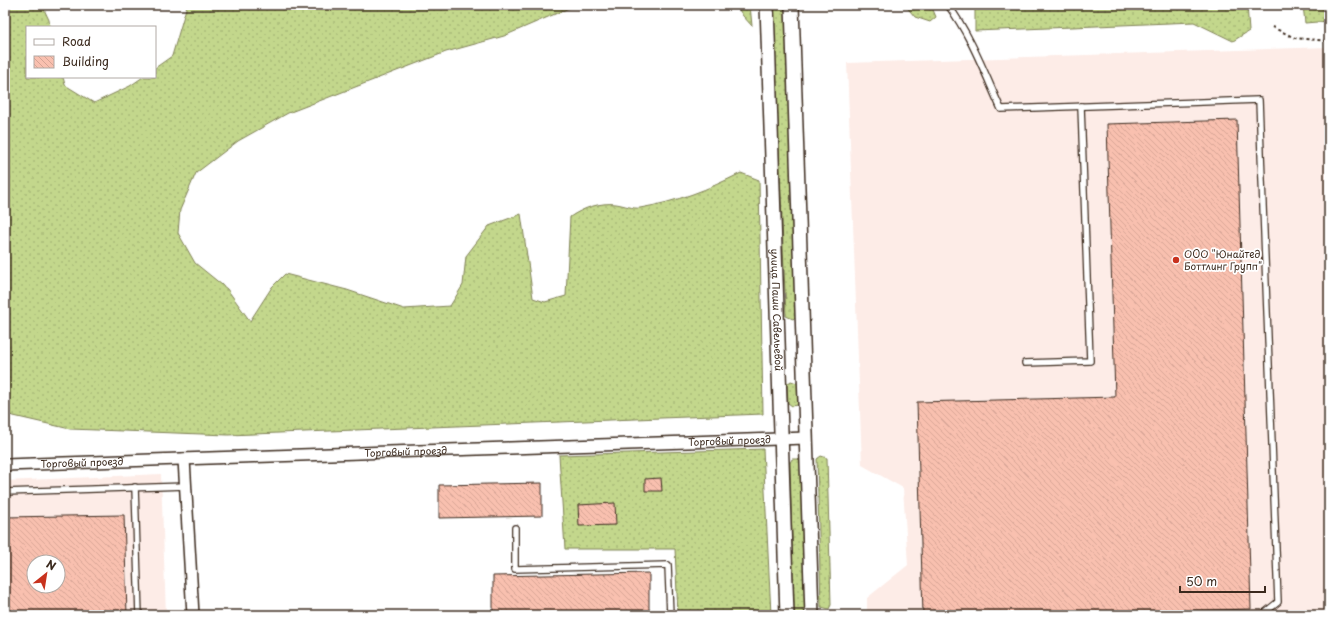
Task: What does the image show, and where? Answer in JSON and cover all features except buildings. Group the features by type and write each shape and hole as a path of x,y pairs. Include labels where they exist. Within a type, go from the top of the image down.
{"street":[{"name":"улица Паши Савельевой","path":"767,5 787,615"},
{"path":"792,5 812,615"},
{"name":"Торговый проезд","path":"5,464 806,438"},
{"path":"184,459 193,615"}],"lane":[{"path":"948,5 980,60 1001,109 1259,100 1278,602 1262,615"},
{"path":"1025,364 1090,361 1081,106"},
{"path":"5,492 186,486"},
{"path":"134,488 139,615"},
{"path":"516,528 515,569 668,565 670,615"}],"path":[{"path":"1272,27 1295,38 1329,41"}],"shaded area":[{"path":"1329,47 1329,615 867,615 867,598 908,565 903,488 862,465 847,63"},
{"path":"161,474 166,615 5,615 5,481"}],"green space":[{"path":"5,5 42,5 49,20 50,26 26,26 26,78 63,78 65,85 94,103 130,86 142,78 156,78 156,67 172,56 187,5 576,5 504,36 446,52 288,113 238,141 196,173 180,210 178,233 195,263 227,289 250,321 272,287 285,274 347,290 404,309 450,306 463,285 466,256 489,226 521,214 533,298 545,302 566,296 570,217 580,211 604,204 616,204 637,208 679,199 704,190 741,173 759,180 763,414 228,435 70,429 5,414"},
{"path":"736,5 750,5 752,26 743,16"},
{"path":"773,5 786,5 798,315 793,319 786,316"},
{"path":"905,5 931,5 936,17 930,22 915,17"},
{"path":"975,5 1247,5 1249,31 1233,41 1194,22 975,31"},
{"path":"1303,5 1329,5 1329,21 1305,23"},
{"path":"791,381 797,383 800,394 798,405 792,406 788,403 787,384"},
{"path":"763,449 771,615 678,615 675,549 565,549 559,455"},
{"path":"821,456 827,458 831,605 829,609 821,607 817,459"},
{"path":"792,459 798,459 800,461 806,615 794,615 790,463"}],"place":[{"name":"ООО \"Юнайтед Боттлинг Групп\"","path":"1176,260"}]}
